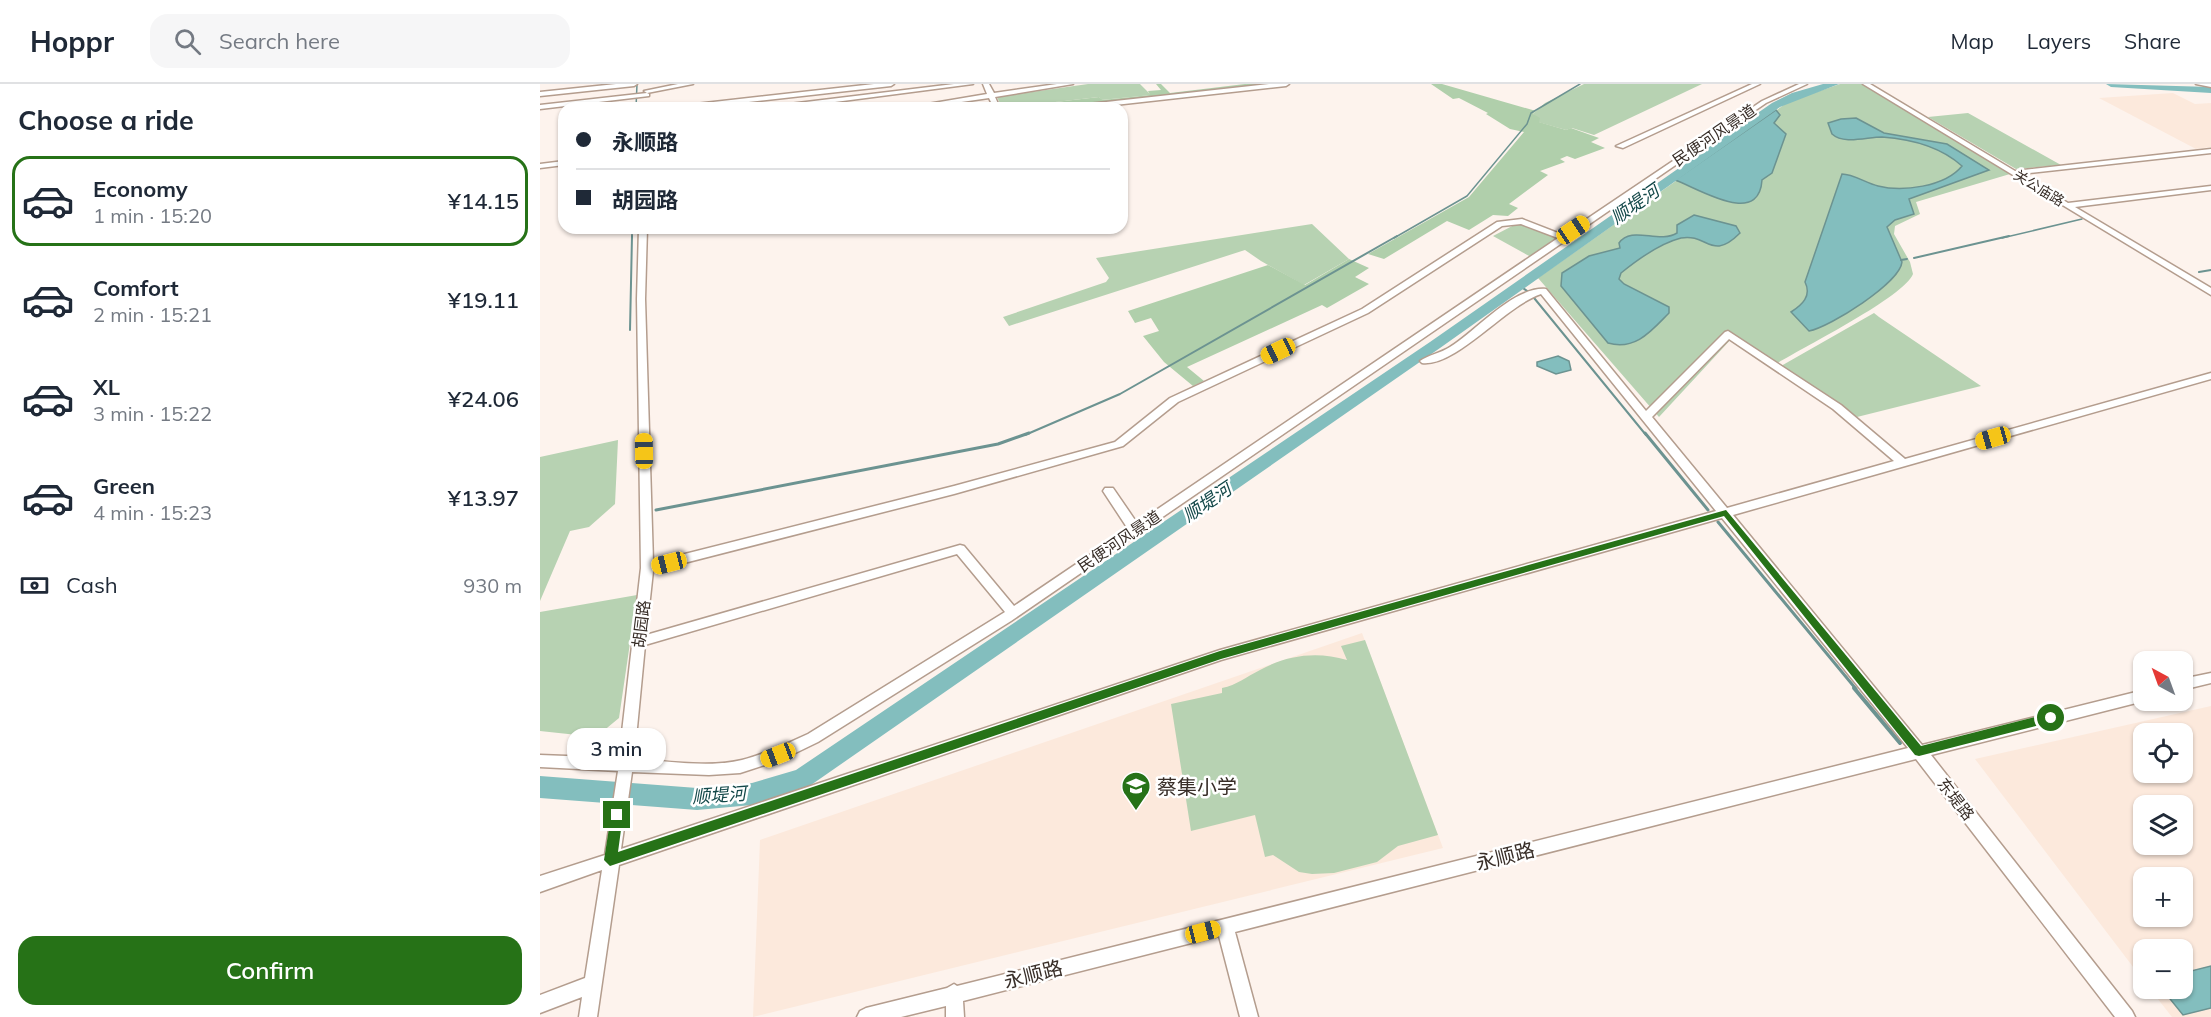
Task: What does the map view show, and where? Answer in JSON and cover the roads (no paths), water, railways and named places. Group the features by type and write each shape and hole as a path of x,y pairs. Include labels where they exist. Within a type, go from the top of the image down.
{"street":[{"path":"540,94 634,84"},
{"path":"580,102 643,94 690,84"},
{"path":"731,102 891,84"},
{"path":"822,102 970,84"},
{"path":"986,84 994,102"},
{"path":"949,102 1070,84"},
{"path":"1124,102 1286,84"},
{"path":"1620,146 1757,84"},
{"name":"民便河风景道","path":"540,761 624,769 740,767 778,755 861,709 1012,613 1562,237 1764,102 1804,84"},
{"name":"关公庙路","path":"1866,84 2211,292"},
{"path":"2199,84 2211,85"},
{"path":"540,107 558,105"},
{"path":"2014,173 2211,151"},
{"path":"540,166 558,164"},
{"path":"2068,205 2211,189"},
{"path":"647,568 954,490 1119,444 1130,438 1152,416 1174,400 1365,311 1500,224 1522,221 1562,237"},
{"name":"胡园路","path":"588,1017 624,769 647,568 641,299 643,234"},
{"name":"东堤路","path":"1425,361 1442,355 1531,295 1543,291 1644,418 1726,513 1919,751 2126,1017"},
{"path":"1644,418 1728,334 1837,407 1903,463"},
{"path":"540,884 1220,655 2211,376"},
{"path":"1109,491 1135,530"},
{"path":"638,642 960,549 1012,613"},
{"path":"2193,682 2211,678"},
{"name":"永顺路","path":"866,1017 2133,698"},
{"path":"1225,926 1249,1017"},
{"path":"540,1004 593,984"},
{"path":"954,993 955,1017"}],"water":[{"path":"1776,110 1780,115 1774,123 1786,134 1772,173 1762,180 1758,194 1750,201 1739,203 1726,201 1675,180"},
{"path":"1856,118 1884,133 1947,144 1989,170 1909,199 1914,214 1895,220 1887,227 1902,262 1898,271 1890,281 1863,303 1819,328 1809,331 1791,312 1807,296 1805,282 1842,174 1851,175 1878,186 1911,188 1945,179 1962,166 1935,149 1914,142 1882,137 1849,140 1832,134 1828,123"},
{"path":"1694,215 1736,226 1740,233 1730,241 1716,246 1698,239 1673,240 1650,252 1621,273 1619,279 1624,284 1669,307 1669,313 1650,332 1635,342 1618,345 1608,343 1561,286 1562,273 1589,256 1620,248 1619,243 1631,235 1662,237 1677,233 1677,225"},
{"path":"1558,356 1569,361 1571,370 1556,374 1537,366 1537,362"},
{"path":"2211,966 2211,1008 2183,1015 2170,999 2193,999 2193,970"}],"waterway":[{"path":"636,102 637,84"},
{"path":"1394,238 1467,196 1527,124 1531,113 1580,84"},
{"name":"顺堤河","path":"540,787 697,799 752,794 803,778 1435,345 1776,105 1796,95 1834,84"},
{"name":"顺堤河","path":"2111,84 2211,90"},
{"path":"2002,238 2082,219"},
{"path":"630,330 632,236"},
{"path":"1025,435 1120,394 1397,236"},
{"path":"1914,258 2009,236"},
{"path":"1901,260 1907,259"},
{"path":"2199,272 2211,270"},
{"path":"1520,286 1530,293 1646,435"},
{"path":"656,510 998,444 1029,433"},
{"path":"1645,433 1708,510"},
{"path":"1718,522 1856,689"},
{"path":"1854,688 1900,743"}],"place":[{"name":"蔡集小学","path":"1136,812"}]}
